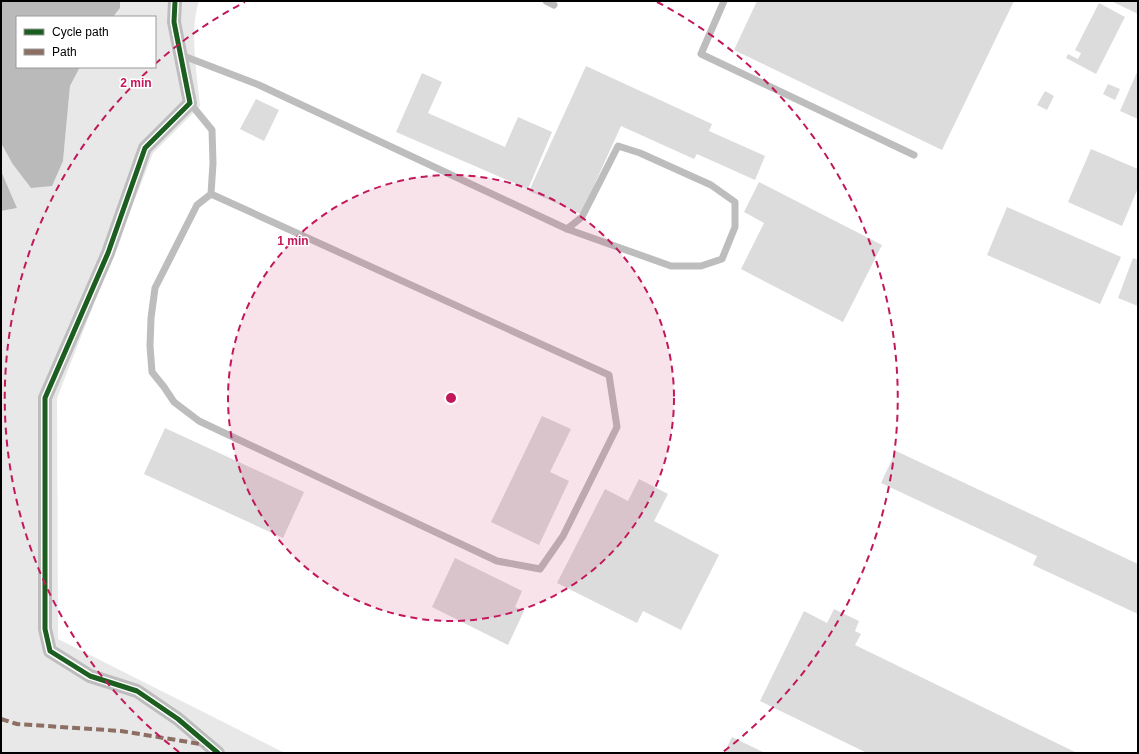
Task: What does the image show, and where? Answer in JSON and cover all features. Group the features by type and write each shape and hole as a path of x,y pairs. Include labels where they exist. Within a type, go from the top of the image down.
{"street":[{"path":"175,1 174,22 190,103 144,148 108,253 45,398 45,629 50,651 90,676 137,691 178,719 218,753"}],"lane":[{"path":"546,1 554,5"},
{"path":"724,1 701,54 914,155"},
{"path":"181,55 259,85 567,229 671,266 702,266 722,259 735,227 735,202 711,185 640,153 618,146 582,217 567,229"},
{"path":"190,103 212,130 213,163 211,194 197,205 155,288 150,346 152,372 174,402 199,421 497,561 540,569 563,536 617,426 610,375 211,194"}],"shaded area":[{"path":"1,1 120,1 120,8 114,16 16,16 16,68 79,68 70,86 63,161 52,186 31,188 12,163 1,143"},
{"path":"120,1 199,1 196,13 194,39 200,106 153,153 57,398 58,639 285,753 1,753 1,211 17,208 1,171 1,143 12,163 63,161 70,86 79,68 156,68 156,16 114,16 120,8"},
{"path":"1,171 17,208 1,211"}],"building":[{"path":"757,1 1014,1 942,150 734,50"},
{"path":"1111,1 1138,1 1138,14"},
{"path":"1099,3 1125,17 1096,74 1066,58 1068,54 1078,59 1081,53 1075,50"},
{"path":"586,66 712,124 709,131 765,156 755,180 697,154 694,159 621,126 581,214 529,191"},
{"path":"1138,70 1138,119 1120,111"},
{"path":"422,73 442,82 428,113 505,147 518,117 552,132 528,189 396,132"},
{"path":"1108,84 1120,89 1115,100 1103,94"},
{"path":"1045,91 1054,96 1047,110 1037,105"},
{"path":"256,99 279,110 264,141 240,129"},
{"path":"1091,149 1138,169 1138,188 1122,226 1068,202"},
{"path":"759,182 882,245 843,322 741,269 764,223 744,212"},
{"path":"1007,207 1121,257 1100,304 987,255"},
{"path":"1133,258 1138,260 1138,306 1118,298"},
{"path":"542,416 571,429 550,472 569,481 539,545 491,522"},
{"path":"165,428 304,492 283,538 144,474"},
{"path":"896,451 1138,564 1138,614 1033,565 1037,556 881,483"},
{"path":"639,479 668,494 654,521 719,555 681,630 643,611 637,623 557,583 605,489 628,501"},
{"path":"455,558 522,591 515,607 524,611 508,645 432,607"},
{"path":"834,609 859,621 855,631 861,634 855,645 1077,753 867,753 760,701 804,611 827,623"},
{"path":"732,737 765,753 724,753"}],"marked path":[{"path":"1,719 17,724 121,731 207,745"}],"cycle path":[{"path":"175,1 174,22 190,103 145,148 108,253 45,398 45,629 50,651 90,676 137,691 178,719 218,753"}]}
